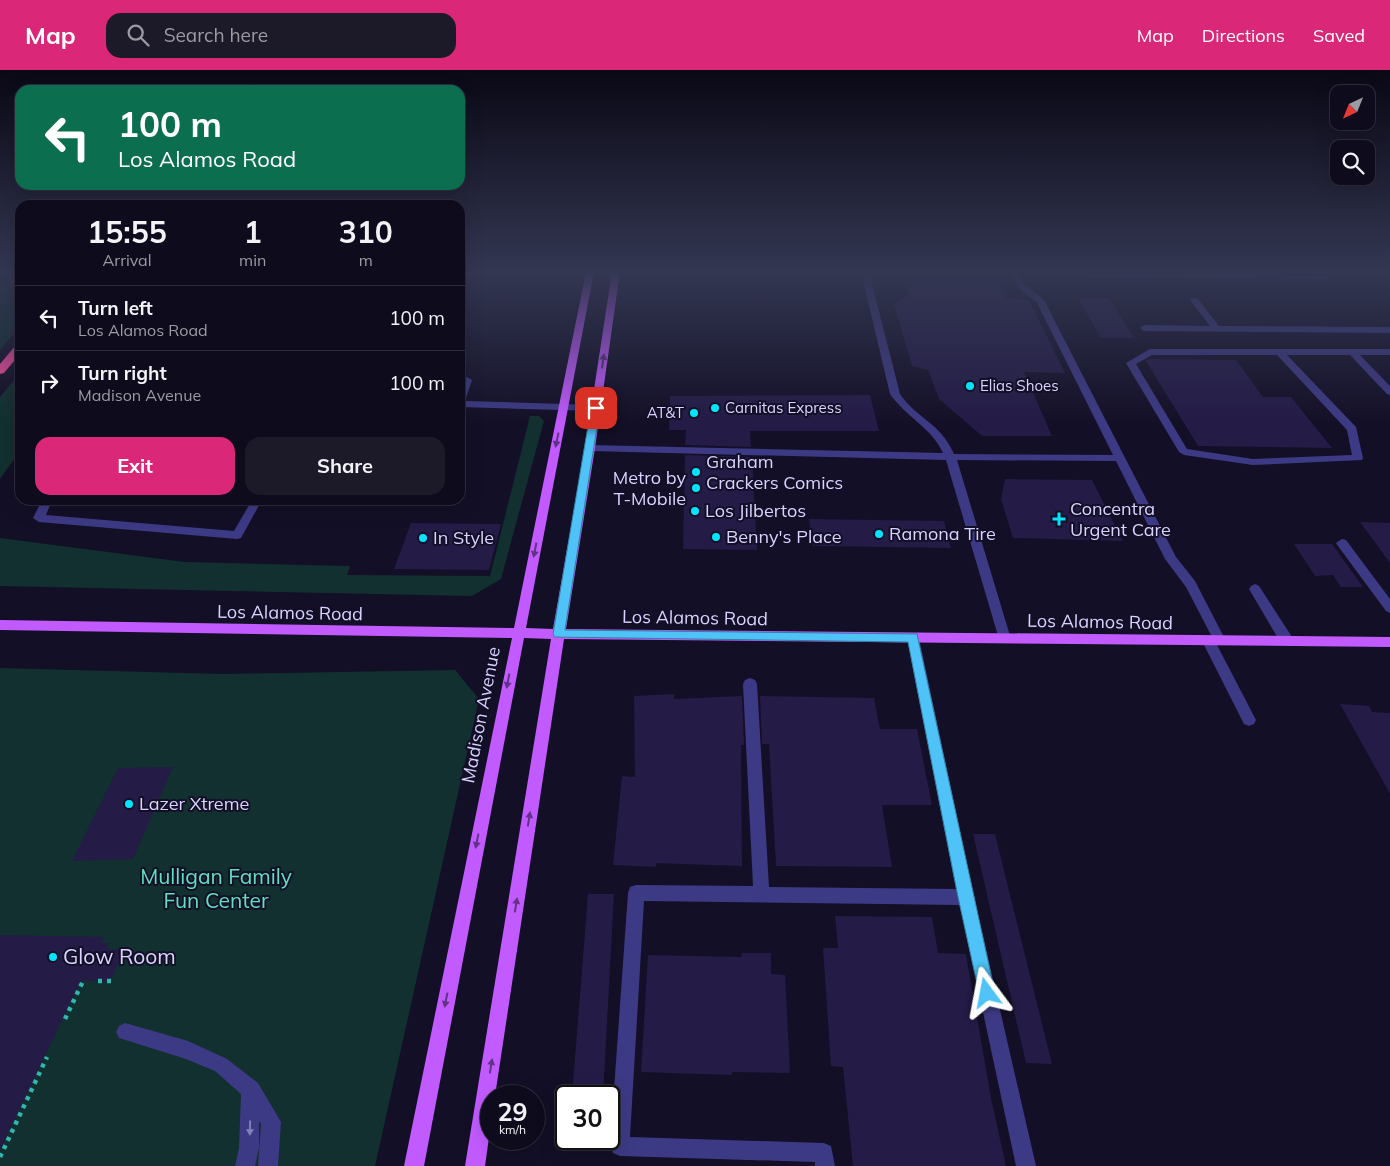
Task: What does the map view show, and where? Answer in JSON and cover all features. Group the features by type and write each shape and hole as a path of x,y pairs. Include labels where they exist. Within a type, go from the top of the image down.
{"highway":[{"path":"0,371 15,353"}],"main road":[{"name":"Madison Avenue","path":"414,1166 580,323"},
{"path":"475,1166 608,323"},
{"name":"Los Alamos Road","path":"0,625 518,634 1390,642"}],"street":[{"path":"877,323 894,394 902,404 938,434 956,471 1005,638"},
{"path":"1051,323 1118,458 1171,559 1191,584 1249,720"},
{"path":"1212,323 1216,329"},
{"path":"1144,328 1390,330"},
{"path":"1279,352 1352,429 1358,458 1252,462 1184,452 1131,362 1150,352 1279,352 1390,352"},
{"path":"1352,352 1390,392"},
{"path":"465,387 467,380"},
{"path":"465,404 596,408"},
{"path":"590,448 950,457 1118,458"},
{"path":"46,505 39,518 237,535 254,505"},
{"path":"1342,543 1390,608"},
{"path":"1255,589 1287,641"},
{"path":"913,638 966,897 1026,1166"},
{"path":"750,684 761,895"},
{"path":"825,1166 824,1153 620,1146 636,893 966,897"},
{"path":"124,1032 188,1050 221,1065 251,1090 271,1122 268,1166"},
{"path":"245,1166 249,1148 251,1090"}],"path":[{"path":"65,1019 83,981"},
{"path":"98,981 116,981"},
{"path":"0,1157 47,1057"}],"green space":[{"path":"0,323 15,323 15,333 0,350"},
{"path":"15,379 15,458 0,479 0,397"},
{"path":"530,416 539,416 544,421 501,579 472,596 0,586 0,538 185,562 350,566 347,575 490,576"},
{"name":"Mulligan Family Fun Center","path":"0,668 221,674 455,670 479,699 375,1166 0,1166"}],"building":[{"path":"900,323 1040,323 1065,373 1024,372 1052,436 982,436 939,399 928,370 912,366"},
{"path":"1092,323 1125,323 1134,338 1101,338"},
{"path":"1148,359 1236,360 1263,397 1291,397 1332,448 1198,446 1146,361"},
{"path":"870,395 879,431 750,431 751,447 685,445 686,430 669,430 670,396"},
{"path":"685,455 752,457 757,550 683,549"},
{"name":"Concentra Urgent Care","path":"1005,479 1092,480 1123,541 1013,538 1001,499"},
{"name":"Ramona Tire","path":"809,519 944,521 951,548 813,546"},
{"path":"1360,522 1390,523 1390,563"},
{"path":"411,523 501,524 489,570 394,569"},
{"path":"1294,544 1332,544 1363,587 1341,587 1333,575 1315,576"},
{"path":"674,694 674,699 742,696 744,745 741,745 742,866 656,863 656,867 613,865 622,776 635,777 634,696"},
{"path":"760,696 874,698 880,729 917,729 932,805 882,805 892,867 776,866 769,744 762,744"},
{"path":"1340,704 1369,706 1372,712 1390,713 1390,794"},
{"name":"Lazer Xtreme","path":"173,767 133,859 72,861 118,768"},
{"path":"973,834 995,834 1052,1064 1026,1063"},
{"path":"588,894 614,894 604,1085 573,1085"},
{"path":"835,916 932,917 938,953 966,954 991,1098 1006,1166 853,1166 843,1067 831,1066 823,948 838,948"},
{"path":"0,935 104,937 101,943 109,943 106,949 125,950 110,981 81,981 0,1150"},
{"path":"741,953 771,953 771,974 785,975 790,1073 732,1072 732,1075 641,1072 648,955 742,957"}],"place":[{"name":"Elias Shoes","path":"970,386"},
{"name":"Carnitas Express","path":"715,408"},
{"name":"AT&T","path":"694,413"},
{"name":"Graham Crackers Comics","path":"696,472"},
{"name":"Metro by T-Mobile","path":"696,488"},
{"name":"Los Jilbertos","path":"695,511"},
{"name":"Concentra Urgent Care","path":"1059,519"},
{"name":"Ramona Tire","path":"879,534"},
{"name":"Benny's Place","path":"716,537"},
{"name":"In Style","path":"423,538"},
{"name":"Lazer Xtreme","path":"129,804"},
{"name":"Glow Room","path":"53,957"}],"route":[{"path":"596,408 559,634 913,638 987,993"}]}
